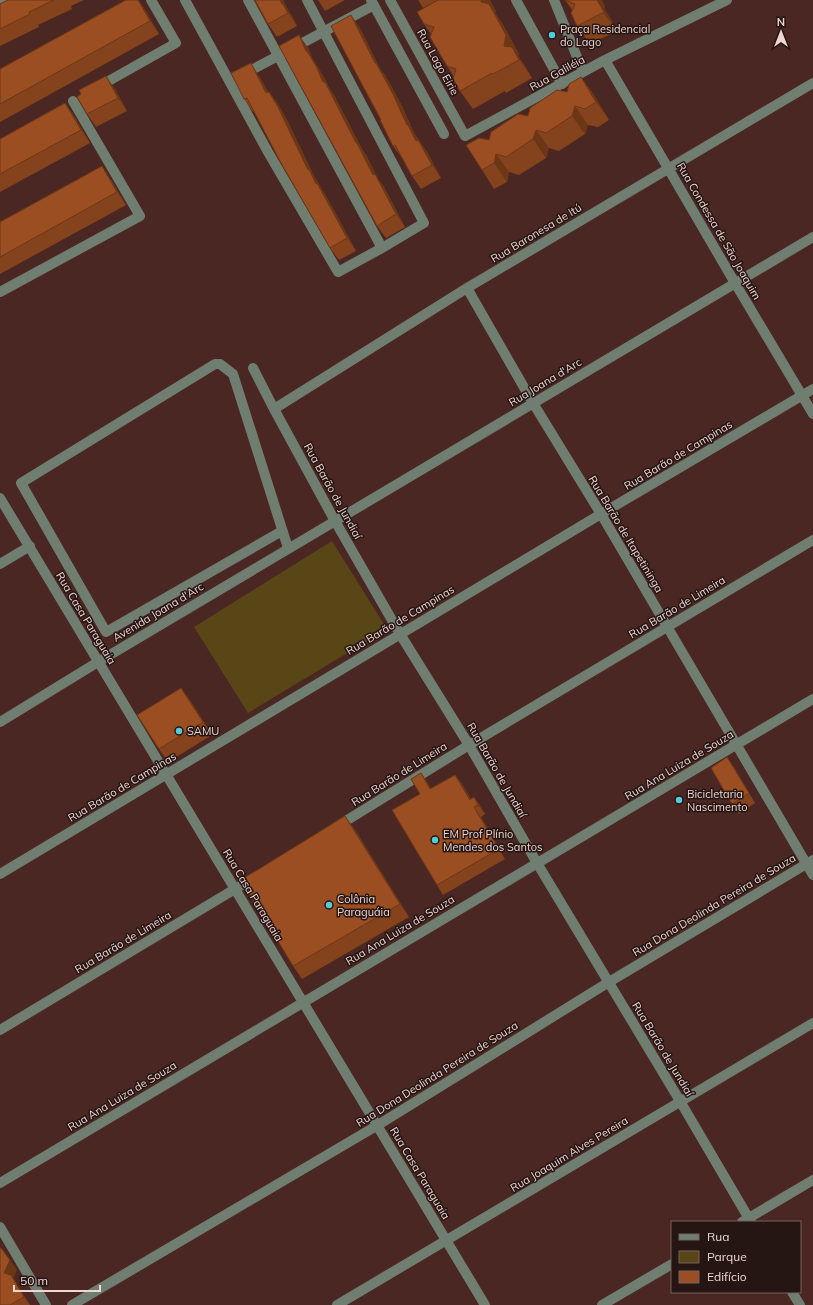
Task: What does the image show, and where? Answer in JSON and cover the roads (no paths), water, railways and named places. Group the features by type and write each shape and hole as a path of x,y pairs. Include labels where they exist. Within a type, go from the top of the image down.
{"street":[{"path":"0,3 6,0"},
{"path":"0,292 140,216 77,99 176,44 151,0"},
{"path":"185,0 268,152 338,272 424,223 307,0"},
{"path":"248,0 382,248"},
{"name":"Rua Lago Eirie","path":"390,0 465,136"},
{"path":"516,0 562,84"},
{"path":"554,0 582,72"},
{"name":"Rua Galiléia","path":"465,136 708,4 727,0"},
{"path":"230,82 278,55 324,32 372,2 444,134"},
{"name":"Rua Condessa de São Joaquim","path":"605,60 813,414"},
{"name":"Rua Baronesa de Itú","path":"274,409 467,288 813,83"},
{"name":"Rua Joana d'Arc","path":"288,548 813,237"},
{"name":"Rua Barão de Itapetininga","path":"467,288 533,403 601,514 736,745 810,862 813,875"},
{"path":"282,531 106,632 22,483 215,364 220,364 233,374 288,548"},
{"name":"Rua Barão de Jundiaí","path":"253,368 335,520 400,634 469,745 537,863 680,1101 747,1221"},
{"name":"Rua Barão de Campinas","path":"0,874 601,514 813,389"},
{"name":"Rua Casa Paraguaia","path":"0,498 236,888 485,1305"},
{"name":"Rua Barão de Limeira","path":"329,831 469,745 813,540"},
{"path":"0,564 30,546"},
{"name":"Avenida Joana d'Arc","path":"0,722 288,548"},
{"name":"Rua Ana Luiza de Souza","path":"0,1182 813,699"},
{"name":"Rua Dona Deolinda Pereira de Souza","path":"72,1305 378,1125 609,982 810,862"},
{"name":"Rua Barão de Limeira","path":"0,1030 262,872"},
{"name":"Rua Joaquim Alves Pereira","path":"337,1305 813,1023"},
{"path":"747,1221 813,1180"},
{"path":"0,1227 46,1305"},
{"path":"602,1305 671,1265"},
{"path":"793,1293 800,1305"}],"place":[{"name":"Praça Residencial do Lago","path":"552,35"},
{"name":"SAMU","path":"179,731"},
{"name":"Bicicletaria Nascimento","path":"679,800"},
{"name":"EM Prof Plínio Mendes dos Santos","path":"435,840"},
{"name":"Colônia Paraguáia","path":"329,905"}]}
